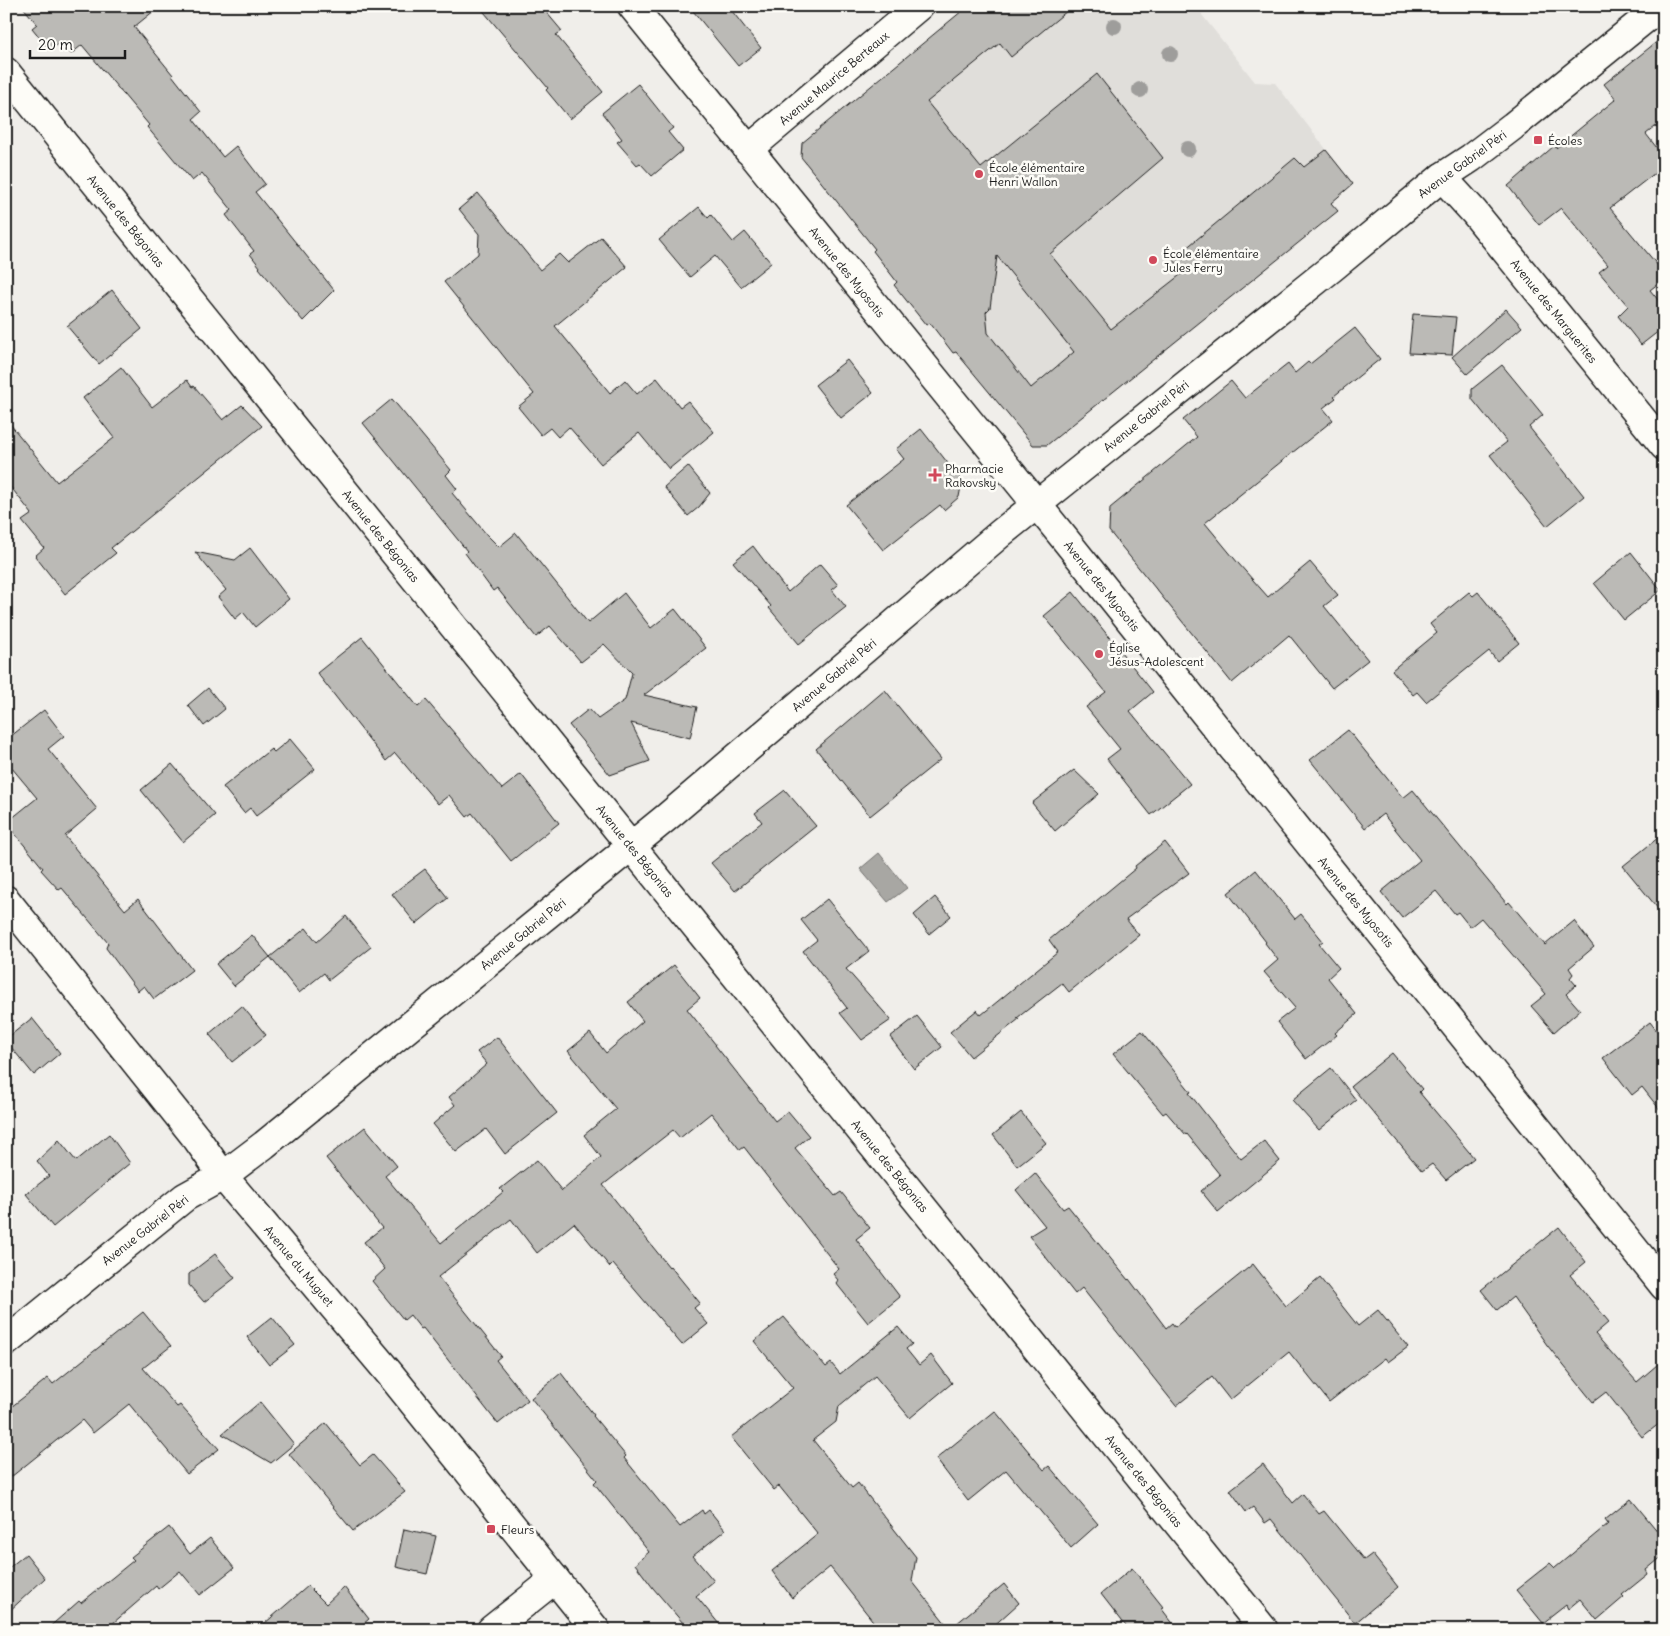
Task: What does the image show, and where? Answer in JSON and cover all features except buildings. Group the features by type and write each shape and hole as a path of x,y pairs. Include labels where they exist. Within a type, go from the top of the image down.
{"street":[{"name":"Avenue des Myosotis","path":"632,6 1664,1286"},
{"name":"Avenue Maurice Berteaux","path":"748,150 920,6"},
{"name":"Avenue Gabriel Péri","path":"6,1342 185,1196 223,1176 264,1145 631,846 1036,505 1333,267 1442,177 1513,126 1661,6"},
{"name":"Avenue des Bégonias","path":"6,72 1264,1630"},
{"name":"Avenue des Marguerites","path":"1442,177 1474,212 1664,446"},
{"name":"Avenue du Muguet","path":"6,900 197,1139 223,1176 390,1374 596,1630"},
{"path":"491,1630 555,1579"}],"shaded area":[{"path":"968,6 1203,6 1202,15 1255,82 1275,83 1353,184 1331,203 1338,211 1047,445 1033,445 957,352 930,323 926,325 894,285 897,282 873,251 875,249 801,157 802,143"},
{"path":"879,853 907,888 888,902 860,869"}],"place":[{"name":"Écoles","path":"1538,140"},
{"name":"École élémentaire Henri Wallon","path":"979,174"},
{"name":"École élémentaire Jules Ferry","path":"1153,260"},
{"name":"Pharmacie Rakovsky","path":"935,475"},
{"name":"Église Jésus-Adolescent","path":"1099,654"},
{"name":"Fleurs","path":"491,1529"}]}
